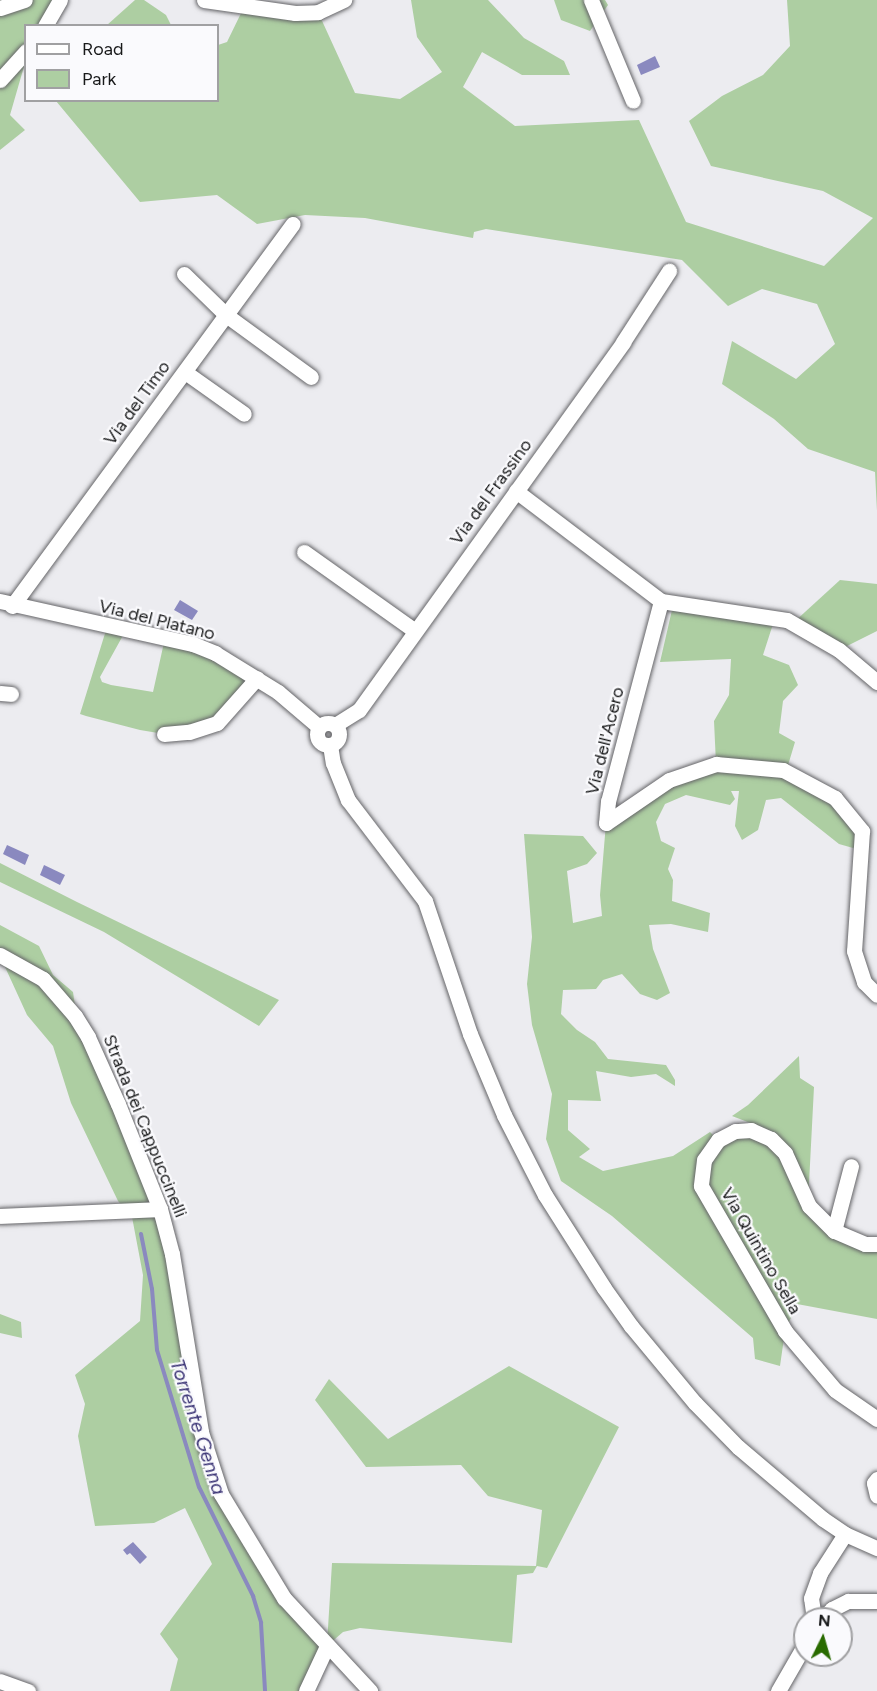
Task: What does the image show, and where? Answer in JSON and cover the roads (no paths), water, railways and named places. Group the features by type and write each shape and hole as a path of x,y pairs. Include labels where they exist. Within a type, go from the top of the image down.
{"street":[{"path":"0,8 25,0"},
{"path":"46,24 60,0"},
{"path":"204,0 295,13 318,12 344,0"},
{"path":"591,0 633,101"},
{"path":"0,80 24,53"},
{"name":"Via del Timo","path":"6,604 185,372 293,224"},
{"name":"Via del Frassino","path":"335,725 359,710 623,342 669,271"},
{"path":"184,274 226,315 311,377"},
{"path":"185,372 244,414"},
{"path":"516,490 661,601 787,620 839,650 877,682"},
{"path":"304,552 415,631"},
{"name":"Via dell'Acero","path":"661,601 608,801 606,823 669,780 716,764 783,770 835,798 862,831 854,951 864,982 877,995"},
{"name":"Via del Platano","path":"6,604 193,644 215,653 257,678 319,727"},
{"path":"164,734 189,732 217,723 257,678"},
{"path":"328,723 335,725 339,731 339,739 330,745 323,744 318,738 319,727 328,723"},
{"path":"330,745 333,763 348,800 425,901 470,1035 504,1115 545,1195 604,1288 631,1326 695,1403 731,1440 789,1492 844,1534 877,1548"},
{"name":"Strada dei Cappuccinelli","path":"0,955 43,979 75,1016 88,1037 118,1104 160,1209 175,1264 183,1328 201,1432 221,1494 284,1599 370,1691"},
{"name":"Via Quintino Sella","path":"877,1244 866,1244 834,1231 809,1206 785,1153 771,1139 751,1130 735,1131 718,1140 704,1160 701,1186 785,1331 835,1390 877,1419"},
{"path":"834,1231 851,1166"},
{"path":"0,1216 160,1209"},
{"path":"877,1479 874,1483 877,1496"},
{"path":"812,1607 811,1598 817,1582 844,1534"},
{"path":"836,1607 848,1601 877,1601"},
{"path":"306,1691 327,1646"},
{"path":"778,1691 793,1665"},
{"path":"0,1680 28,1691"}],"water":[{"path":"655,56 660,67 641,75 637,65"},
{"path":"180,600 198,611 192,620 174,610"},
{"path":"7,845 29,855 25,865 3,854"},
{"path":"44,865 65,875 60,885 40,875"},
{"path":"133,1542 147,1557 140,1564 130,1553 127,1555 123,1550"}],"waterway":[{"name":"Torrente Genna","path":"141,1234 152,1289 157,1350 199,1487 253,1596 261,1623 265,1691"}]}
